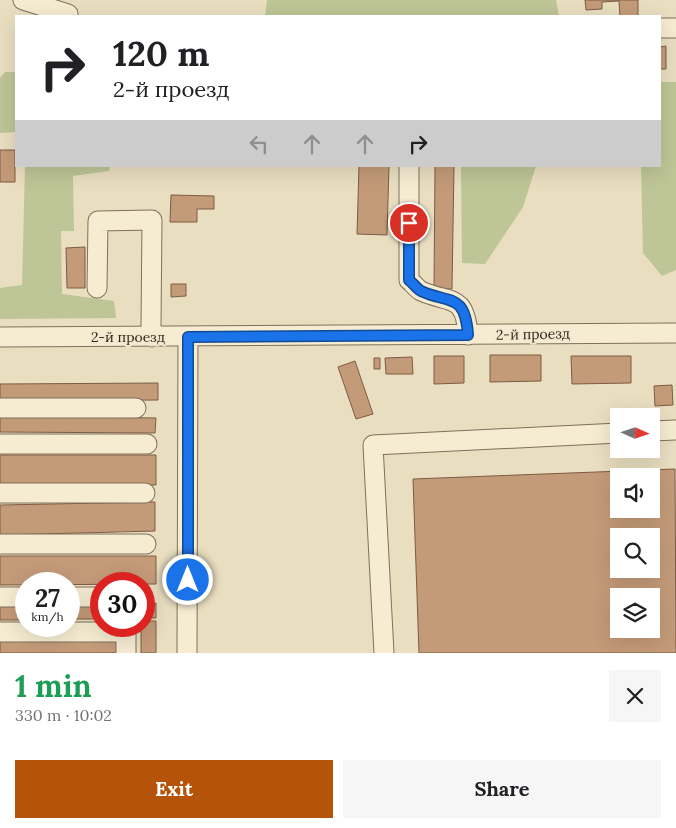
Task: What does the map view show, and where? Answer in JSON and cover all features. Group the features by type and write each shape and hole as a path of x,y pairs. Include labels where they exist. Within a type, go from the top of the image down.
{"street":[{"path":"23,0 68,14"},
{"path":"661,28 676,28"},
{"path":"409,167 409,280 420,290 452,299 461,308 467,321 468,335"},
{"path":"97,288 98,220 152,220 152,337"},
{"name":"2-й проезд","path":"0,337 676,333"},
{"path":"186,653 188,337"},
{"path":"0,408 136,408"},
{"path":"660,431 676,430"},
{"path":"384,653 373,445 610,433"},
{"path":"0,444 147,444"},
{"path":"0,494 145,493"},
{"path":"0,544 146,544"},
{"path":"0,597 15,597"},
{"path":"0,632 126,632 126,653"}],"green space":[{"path":"267,0 556,0 559,15 265,15"},
{"path":"5,72 15,72 15,132 0,133 0,78"},
{"path":"661,82 676,82 676,270 662,276 643,253 641,167 661,167"},
{"path":"25,167 110,167 109,171 73,176 74,231 61,231 62,294 114,301 116,318 0,319 0,288 22,285"},
{"path":"461,167 536,167 523,207 485,264 462,263"}],"building":[{"path":"585,0 638,0 638,15 620,15 619,1 602,2 602,9 586,10"},
{"path":"666,46 666,69 661,69 661,47"},
{"path":"0,150 15,150 15,182 0,182"},
{"path":"359,167 389,167 387,235 357,234"},
{"path":"435,167 454,167 452,289 434,289"},
{"path":"171,195 214,196 214,209 197,209 197,222 170,222"},
{"path":"85,247 85,288 67,288 66,248"},
{"path":"171,284 186,284 186,296 171,297"},
{"path":"490,355 541,355 541,381 490,382"},
{"path":"434,356 464,356 464,383 434,384"},
{"path":"571,356 631,356 631,383 572,384"},
{"path":"412,357 413,374 386,374 385,358"},
{"path":"374,358 380,358 380,369 374,369"},
{"path":"355,361 373,414 356,419 338,367"},
{"path":"158,383 158,400 0,401 0,384"},
{"path":"672,385 673,405 655,406 654,386"},
{"path":"0,416 156,418 155,433 0,432"},
{"path":"0,455 156,455 156,485 0,484"},
{"path":"675,469 676,653 419,653 413,479 610,471 610,518 660,518 660,470"},
{"path":"155,502 155,531 0,535 0,505"},
{"path":"0,556 156,556 156,584 155,572 90,572 90,584 80,584 80,572 15,572 15,585 0,585"},
{"path":"90,603 90,619 80,619 80,604"},
{"path":"15,604 15,620 0,620 0,605"},
{"path":"156,621 156,653 141,653 141,637 155,637"},
{"path":"0,641 118,641 118,653 0,653"}],"route":[{"path":"188,580 188,337 468,335 467,321 461,308 452,299 420,290 409,280 409,223"}]}
